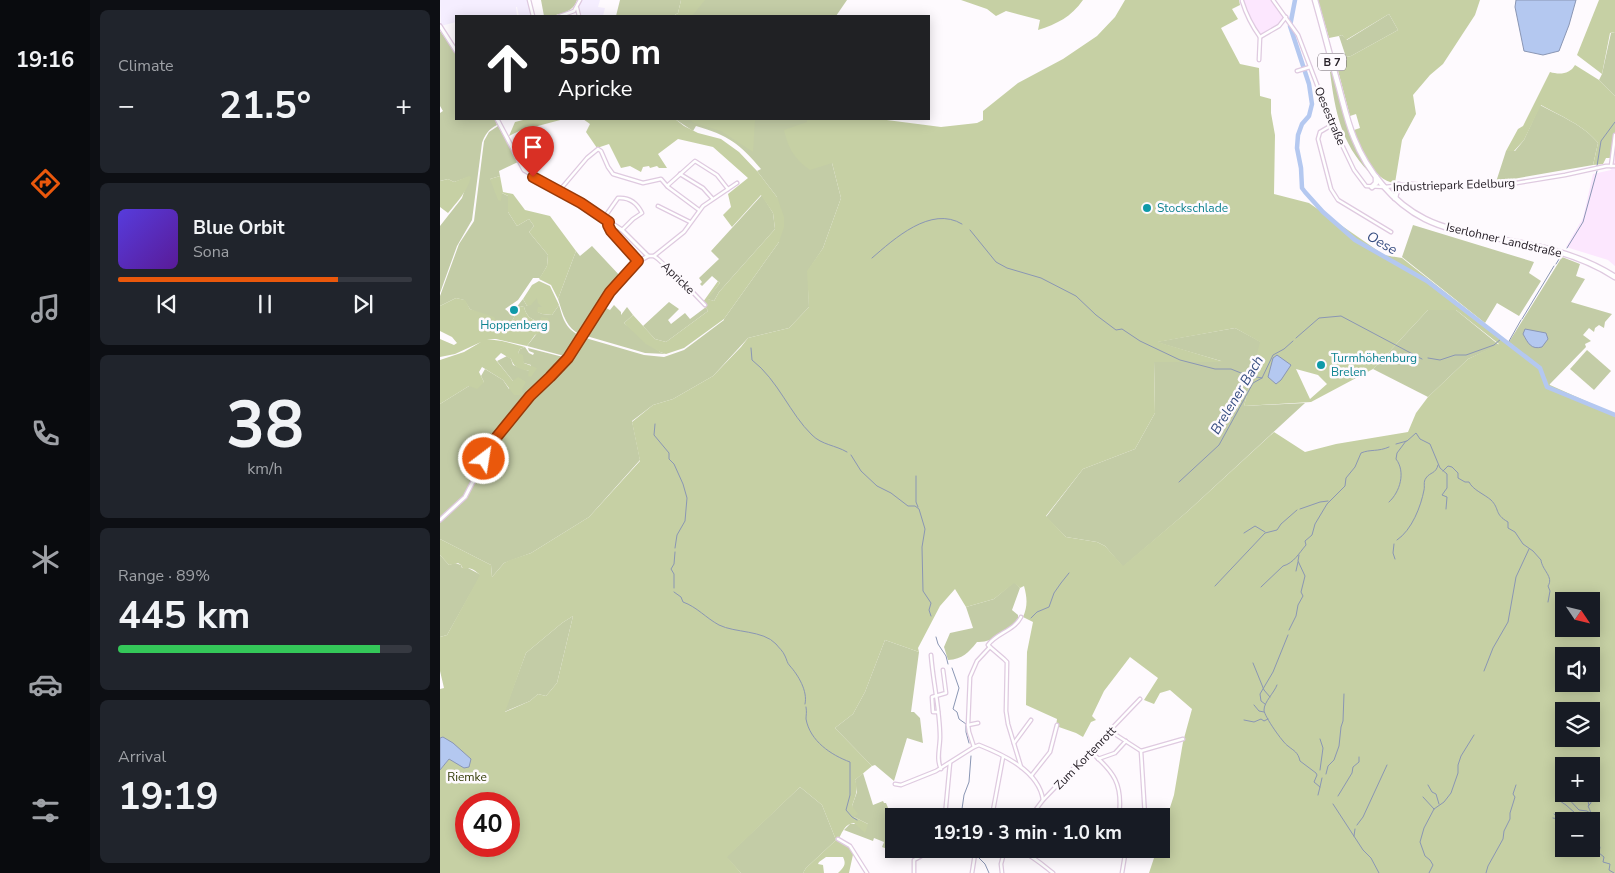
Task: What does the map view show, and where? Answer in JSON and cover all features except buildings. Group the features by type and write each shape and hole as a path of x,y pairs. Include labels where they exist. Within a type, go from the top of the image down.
{"main road":[{"name":"B 7","path":"1315,0 1353,137 1363,159 1396,198"},
{"path":"1372,187 1376,183 1376,176"},
{"path":"1396,198 1399,185"},
{"name":"Iserlohner Landstraße","path":"1396,198 1416,214 1443,226 1562,252 1589,263 1615,278"}],"street":[{"path":"529,0 533,15"},
{"path":"563,15 577,8 580,0"},
{"name":"Oesestraße","path":"1273,0 1290,21 1298,35 1332,124 1358,177 1364,185 1372,187"},
{"path":"1242,1 1254,29 1260,37 1259,60"},
{"path":"577,8 579,15"},
{"path":"1260,37 1279,26 1286,16"},
{"path":"440,26 455,49"},
{"path":"1297,71 1311,67"},
{"name":"Apricke","path":"498,120 524,170 622,230 648,256"},
{"path":"1332,124 1320,132 1318,139 1331,189 1338,200 1392,232"},
{"path":"1611,166 1615,135"},
{"path":"559,191 587,158 598,149 601,151 613,174 643,183 661,179 667,186 698,210"},
{"path":"667,186 695,161 718,175 728,189"},
{"name":"Industriepark Edelburg","path":"1385,187 1412,184 1453,187 1504,184 1565,176 1615,166"},
{"path":"680,174 703,188 712,198"},
{"path":"654,256 684,232 698,210 712,198 737,183"},
{"path":"1372,187 1385,187"},
{"path":"604,218 618,198 621,197 636,203 642,213 622,230"},
{"path":"658,206 690,222"},
{"name":"Apricke","path":"609,222 608,225 611,231 638,261"},
{"name":"Apricke","path":"440,520 465,497 495,439 533,392 568,358 608,296 638,261 648,256 654,256 683,282 704,305"},
{"path":"1021,617 1006,633 992,640 988,645 1007,662 1006,711 1021,767"},
{"path":"974,746 968,732 970,677 977,661 990,648"},
{"path":"931,655 940,737 938,761 941,768"},
{"path":"936,696 946,693 943,670"},
{"name":"Zum Kortenrott","path":"1038,808 1140,700"},
{"path":"1014,743 1031,720"},
{"path":"968,725 978,723"},
{"path":"1031,776 1050,752 1057,725"},
{"path":"1110,731 1141,751 1183,739"},
{"path":"1098,759 1119,751 1126,741"},
{"path":"895,784 901,785 912,782 941,768 974,746 980,746 1021,767 1041,788 1044,800"},
{"path":"1141,751 1145,808"},
{"path":"1091,752 1108,767 1115,777 1120,799 1119,808"},
{"path":"993,808 1003,757"},
{"path":"946,808 950,762"},
{"path":"838,839 850,846 867,873"},
{"path":"914,873 914,860 918,858"},
{"path":"972,873 974,858"},
{"path":"1002,873 1003,858"},
{"path":"1032,858 1051,872"},
{"path":"1122,873 1124,858"}],"shaded area":[{"path":"440,0 528,0 532,15 519,15 516,7 517,15 455,15 455,22 441,26"},
{"path":"581,0 600,0 598,7 605,8 603,15 582,15 578,7"},
{"path":"1242,0 1273,0 1286,16 1279,26 1260,37 1254,29"},
{"path":"1615,155 1615,266 1608,260 1566,247 1583,218 1593,174 1611,170"}],"green space":[{"path":"541,0 577,0 568,11 544,15"},
{"path":"620,0 681,0 678,13 675,15 616,15"},
{"path":"681,0 705,0 693,15 675,15 678,13"},
{"path":"691,0 847,0 837,15 681,15"},
{"path":"961,0 1083,0 1074,11 1063,19 1038,30 1040,20 1006,11 996,16 987,9"},
{"name":"Riemke","path":"1125,0 1239,0 1240,5 1232,9 1238,19 1221,28 1240,64 1259,68 1260,96 1271,99 1271,113 1275,135 1274,194 1309,203 1384,255 1402,258 1540,367 1550,385 1615,414 1615,873 1149,873 1154,858 1170,858 1170,808 1174,795 1183,742 1192,709 1170,690 1160,693 1154,704 1144,700 1158,678 1130,657 1104,691 1092,716 1096,720 1091,722 1083,737 1056,726 1057,719 1026,705 1027,652 1033,622 1023,617 1026,609 1024,586 1020,588 1014,583 994,599 966,607 955,589 940,606 918,648 919,652 885,640 865,692 853,714 835,728 872,766 855,780 857,790 852,806 858,814 854,817 868,824 865,833 854,823 846,826 839,838 848,843 854,850 849,873 838,873 843,868 843,857 826,857 818,864 823,865 824,873 803,873 836,840 822,805 800,787 727,857 741,873 440,873 440,770 449,759 443,737 440,738 440,689 444,688 440,671 440,637 447,635 480,575 472,569 463,569 458,563 449,565 440,555 440,539 491,565 492,577 504,563 531,553 589,517 640,461 632,422 653,405 673,399 713,376 748,338 789,328 809,307 807,271 823,248 841,198 832,163 810,170 793,153 784,130 807,122 807,120 887,120 941,127 977,123 983,120 983,111 1018,83 1063,59 1097,36 1115,17","holes":["1428,310 1456,310 1499,344 1468,359 1428,397 1416,413 1408,432 1336,444 1305,452 1274,432 1188,511 1123,566 1105,546 1097,542 1066,537 1046,516 1083,469 1135,449 1155,413 1154,362 1224,362 1158,342 1235,328 1260,342 1244,406 1311,402 1373,369","1296,369 1318,375 1327,384 1310,399","573,616 557,683 546,696 538,694 530,701 505,712 526,653"]},
{"path":"1318,0 1480,0 1475,15 1443,64 1430,75 1413,95 1416,114 1402,140 1395,183 1387,181 1380,176 1368,163 1364,155 1354,130 1360,128 1356,114 1350,116 1336,63 1347,60 1346,57 1398,30 1389,14 1346,40 1342,35 1329,38"},
{"path":"1599,0 1615,0 1615,32 1610,33 1602,74 1577,55"},
{"path":"1389,14 1398,30 1346,57 1339,36 1342,35 1347,40"},
{"path":"440,31 453,49 455,48 455,120 495,120 497,125 484,137 472,220 457,246 440,293 440,226 462,198 469,177 454,182 448,179 440,181 440,113 443,111 440,106"},
{"path":"1615,32 1615,96 1599,80 1611,33"},
{"path":"1575,65 1599,80 1615,96 1615,135 1611,158 1606,158 1603,164 1593,165 1598,143 1579,126 1541,105 1524,140 1514,151 1506,151 1518,129 1523,126 1550,72 1564,73"},
{"path":"1332,71 1350,135 1369,172 1352,150 1341,126 1332,86 1330,72"},
{"path":"1540,105 1579,126 1598,143 1593,165 1496,182 1506,151 1515,151 1524,140"},
{"path":"523,120 560,120 519,131 509,136 515,122"},
{"path":"584,120 676,120 698,133 721,139 739,152 777,197 784,217 784,227 779,242 724,319 684,348 666,354 660,352 646,344 624,323 633,315 655,339 666,342 708,311 703,302 718,281 720,283 708,299 714,301 719,292 775,229 773,213 761,195 732,227 723,215 731,207 728,194 748,178 713,147 678,139 658,154 667,168 659,168 657,166 650,168 649,166 643,167 641,172 630,166 621,168 609,144 597,148 586,132 590,124"},
{"path":"676,120 807,120 832,163 841,198 823,248 808,271 809,307 789,328 748,338 713,376 673,399 653,405 632,421 640,460 589,517 531,553 504,563 492,577 491,565 440,539 440,521 468,494 492,444 533,393 568,360 582,337 644,355 664,357 684,350 724,320 779,242 777,197 757,171 761,169 740,147 725,137 696,126 693,131"},
{"path":"690,120 755,120 753,152 721,131 694,123"},
{"path":"498,126 518,162 499,171 500,176 490,179 502,193 508,196 508,212 517,226 529,219 534,226 529,232 548,255 547,266 540,278 533,278 518,300 505,309 511,314 523,299 527,306 537,297 543,307 538,312 542,314 552,315 559,305 569,327 581,336 576,343 574,342 567,353 569,354 568,357 527,346 538,332 540,322 529,317 524,307 520,306 511,323 497,323 470,309 464,300 456,298 440,306 440,296 459,244 474,221 484,141 489,132"},
{"path":"469,176 471,177 464,192 448,213 440,207 440,181 448,179 454,182"},
{"path":"500,176 503,192 513,194 525,210 550,216 576,251 558,299 551,285 539,279 547,266 548,255 529,232 534,226 529,219 517,226 508,212 508,196 502,193 501,201 498,200 490,179"},
{"path":"762,195 773,213 775,229 719,292 714,301 707,299 720,283 712,276 702,286 700,284 702,282 699,278 719,259 711,251"},
{"path":"1413,225 1534,262 1529,273 1541,281 1519,316 1497,303 1485,323 1402,257"},
{"path":"592,246 621,277 581,335 568,324 558,299 576,251 580,256"},
{"path":"1562,257 1580,264 1576,276 1585,279 1571,302 1612,314 1605,322 1604,328 1599,325 1595,328 1594,332 1589,328 1583,335 1591,341 1585,344 1586,347 1549,385 1540,367 1509,342"},
{"path":"539,281 550,286 559,305 552,315 537,312 538,307 542,307 538,303 537,298 531,305 527,306 523,299 532,285"},
{"path":"456,298 465,300 470,309 494,317 497,323 511,323 520,306 524,307 529,317 534,320 540,322 541,317 548,318 550,324 544,331 535,335 527,346 496,339 487,339 525,347 520,349 518,353 523,355 524,363 537,368 531,377 528,376 529,371 518,368 511,359 501,353 495,359 513,381 518,377 526,382 522,389 523,395 514,395 503,380 482,367 479,372 484,382 477,389 469,386 440,404 440,360 464,352 481,342 455,354 440,357 440,339 454,345 457,343 452,337 440,331 440,306"},
{"path":"669,302 679,309 668,320 671,324 685,313 690,319 706,307 708,311 666,342 655,339 643,326"},
{"path":"614,305 621,312 621,315 627,307 633,315 624,323 660,352 666,354 645,353 583,335 602,306 610,310"},
{"path":"1428,310 1456,310 1499,345 1468,359 1428,397 1373,369"},
{"path":"1235,328 1261,342 1244,406 1305,403 1188,511 1123,567 1105,546 1097,542 1066,537 1046,517 1083,469 1135,449 1155,413 1154,361 1221,361 1156,342"},
{"path":"525,347 529,353 533,355 534,353 529,351 528,348 567,358 563,362 560,361 530,391 525,401 491,443 468,493 440,519 440,404 469,386 484,382 481,376 485,369 503,380 509,389 513,381 497,361 507,356 511,359 513,365 529,371 531,365 524,363 518,353 520,349"},
{"path":"1587,350 1611,371 1594,390 1570,369"},
{"path":"440,555 449,565 455,563 461,565 462,568 468,568 481,575 447,635 440,637"},
{"path":"1014,582 1020,588 1012,610 1018,615 1018,620 999,636 988,641 977,642 965,655 948,660 944,647 950,633 973,628 966,607 994,599"},
{"path":"573,616 557,683 546,696 538,694 530,701 504,712 526,653"},
{"path":"885,640 919,652 911,712 914,712 920,718 923,743 907,738 894,781 875,765 872,766 835,728 853,714 865,692"},
{"path":"863,773 873,805 883,801 886,803 888,808 885,808 885,848 882,847 884,842 874,838 873,841 844,830 850,824 868,824 854,817 852,806 857,792 855,780"},
{"path":"800,787 822,805 836,840 803,873 741,873 726,857"}],"water":[{"path":"1516,0 1576,0 1559,51 1543,55 1524,51 1515,7"},
{"path":"1525,329 1546,333 1548,339 1542,347 1532,347 1523,334"},
{"path":"1277,355 1291,365 1276,384 1268,377 1273,358"},
{"path":"443,737 471,759 469,767 464,768 449,759 440,770 440,738"}],"waterway":[{"name":"Oese","path":"1295,0 1290,26 1309,84 1312,104 1309,116 1302,124 1298,135 1297,148 1302,188 1305,192 1323,212 1355,240 1427,281 1540,368 1547,387 1615,415"},
{"path":"1597,166 1601,141 1615,122"},
{"path":"1567,248 1583,222 1597,171"},
{"path":"872,258 902,234 926,221 950,219 962,224"},
{"path":"970,230 996,262 1007,268 1041,278 1076,296 1096,315 1116,330 1122,329 1140,341 1180,360 1215,369 1231,369 1246,375 1262,378"},
{"path":"1556,264 1561,256"},
{"path":"1522,319 1554,266"},
{"name":"Brelener Bach","path":"1296,338 1319,318 1341,316 1422,359"},
{"path":"1508,343 1521,320"},
{"name":"Brelener Bach","path":"1428,358 1440,360 1455,355 1466,355 1494,345 1502,338"},
{"name":"Brelener Bach","path":"1179,482 1219,445 1253,383 1262,378 1273,355 1293,341"},
{"path":"751,348 752,360 777,387 804,427 820,441 847,452"},
{"path":"655,424 654,435 669,453 669,459 674,464 687,498 685,521 677,535 675,548"},
{"path":"1396,444 1407,441 1416,433 1420,439 1430,444 1440,468 1447,474 1447,488 1442,495 1447,497 1446,509"},
{"path":"1389,502 1399,487 1401,470 1396,459 1397,453 1406,441"},
{"path":"1261,587 1283,566 1293,560 1306,545 1305,541 1312,535 1315,524 1327,504 1345,486 1346,478 1355,467 1361,453 1389,447"},
{"path":"851,455 861,471 877,486 891,493 908,506 915,506 919,509 925,529 922,547 923,591 931,603 929,610 931,616"},
{"path":"1397,540 1407,530 1415,517 1421,503 1425,479 1436,470 1438,465"},
{"path":"1443,471 1448,466 1452,467 1458,473 1458,478 1469,482 1476,490 1491,500 1499,514 1508,522 1508,528 1515,532 1523,544 1541,560 1550,580 1548,602"},
{"path":"916,476 916,502 918,507"},
{"path":"1300,509 1328,501"},
{"path":"1215,586 1265,533 1277,530 1297,510"},
{"path":"1244,533 1255,526 1265,532"},
{"path":"1394,544 1393,553 1395,559"},
{"path":"1484,671 1493,648 1508,622 1516,577 1529,549"},
{"path":"674,588 674,574 671,569 674,564 675,552"},
{"path":"1289,630 1303,596 1301,592 1305,576 1298,561 1299,555"},
{"path":"1296,571 1298,562"},
{"path":"1031,618 1037,612 1049,607 1054,593 1069,573"},
{"path":"674,592 681,597 683,602 719,625 764,636 776,644 802,684 806,699 805,704"},
{"path":"1265,704 1261,701 1260,694 1273,672 1288,635"},
{"path":"936,637 948,664"},
{"path":"1253,663 1264,690 1270,697"},
{"path":"952,668 959,688 953,709 957,712 959,719 966,724 969,743"},
{"path":"1277,685 1266,704 1265,713 1278,735 1297,754 1300,761 1316,773 1314,782 1320,787 1318,795"},
{"path":"1326,774 1328,766 1334,760 1339,746 1343,721 1344,694"},
{"path":"1254,705 1259,711 1264,712"},
{"path":"806,707 806,719 812,734 822,746 850,762 850,795 846,810 857,820"},
{"path":"1244,720 1254,722 1268,719"},
{"path":"1429,873 1433,865 1425,856 1420,842 1424,828 1434,809 1444,802 1451,793 1458,773 1461,756 1474,735"},
{"path":"1320,739 1323,748 1320,770"},
{"path":"962,808 964,795 969,782 971,756"},
{"path":"1338,796 1352,773 1353,767 1359,762 1359,757"},
{"path":"1357,825 1363,817 1387,765"},
{"path":"1320,787 1322,778"},
{"path":"1428,785 1432,792 1436,794 1439,804"},
{"path":"1486,873 1503,839 1504,831 1510,819 1516,785"},
{"path":"1423,797 1434,809"},
{"path":"1562,802 1574,812"},
{"path":"1572,802 1579,810 1588,812"},
{"path":"1591,802 1588,806 1596,836 1594,839 1600,847 1599,853 1604,857 1603,862 1610,864 1609,870 1614,873"},
{"path":"1333,804 1363,850 1371,858 1379,873"},
{"path":"1354,836 1355,829"},
{"path":"979,858 985,864 989,873"}],"place":[{"name":"Stockschlade","path":"1147,208"},
{"name":"Hoppenberg","path":"514,310"},
{"name":"Turmhöhenburg Brelen","path":"1321,365"}],"route":[{"path":"484,459 495,439 530,396 568,358 610,292 638,261 611,231 607,223 609,222 581,203 533,177"}]}
